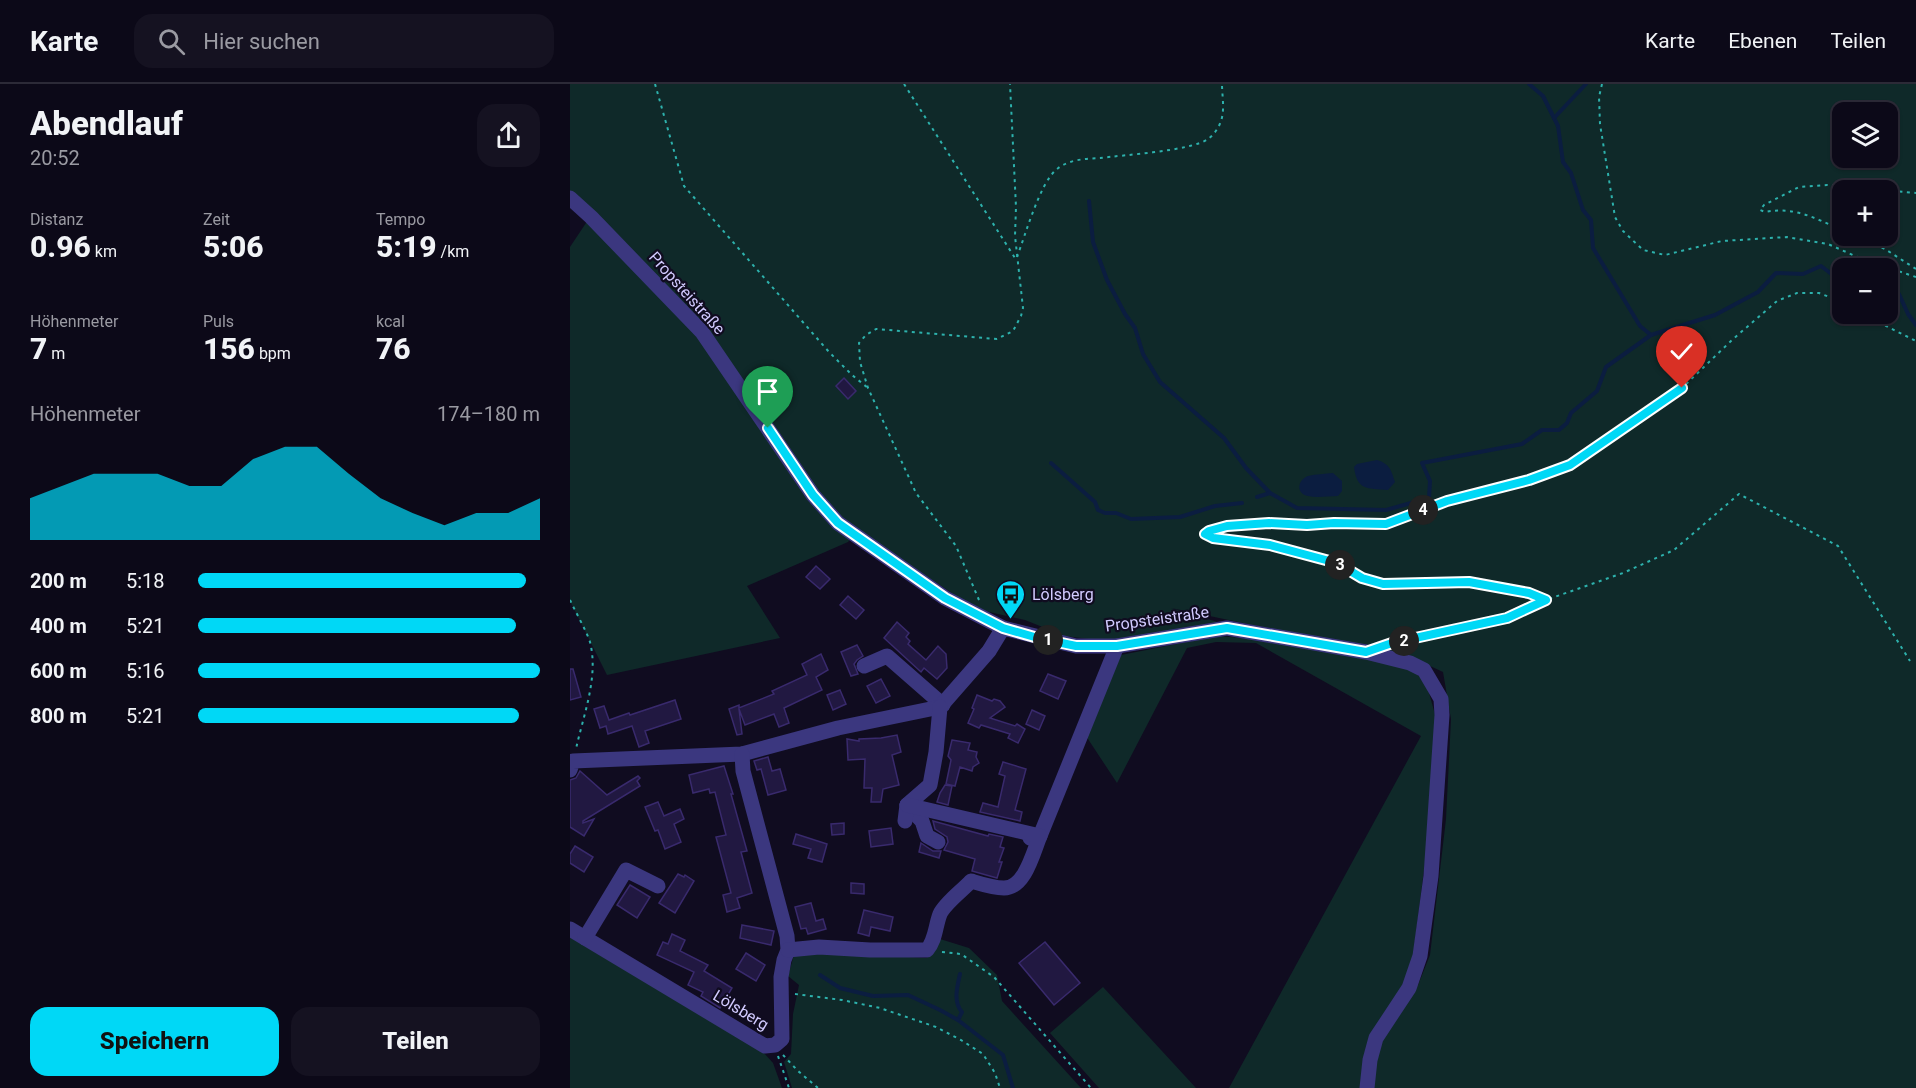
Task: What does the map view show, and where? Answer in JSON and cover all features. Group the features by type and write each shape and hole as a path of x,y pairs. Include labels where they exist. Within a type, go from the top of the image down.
{"street":[{"name":"Propsteistraße","path":"570,198 702,332 826,512 838,523 945,598 1003,628 1076,646 1117,646 1227,628 1366,652 1410,663 1424,670 1442,699 1431,876 1423,937 1420,956 1408,988 1376,1038 1370,1060 1367,1088"},
{"path":"905,822 907,805 930,785 941,706 989,651 1003,628"},
{"path":"788,950 819,946 870,950 927,950 932,944 941,913 971,881 1003,888 1012,887 1019,881 1026,870 1117,646"},
{"path":"864,666 887,656 941,706"},
{"path":"572,765 742,754 838,728 941,706"},
{"name":"Lölsberg","path":"570,929 765,1046 775,1045 782,1039 781,977 788,950 788,936 743,771 742,754"},
{"path":"907,805 1040,836"},
{"path":"907,805 922,821 927,836 938,842"},
{"path":"1018,841 1040,836"},
{"path":"585,938 626,870 658,886"}],"path":[{"path":"655,84 684,186 829,352 868,388"},
{"path":"904,84 1016,260"},
{"path":"986,620 956,546 916,493 868,388 860,362 859,343 876,328 990,340 1005,336 1012,331 1021,316 1023,301 1016,260 1010,84"},
{"path":"1016,260 1043,189 1055,170 1075,160 1195,145 1208,139 1221,120 1222,84"},
{"path":"1602,84 1599,97 1600,124 1615,217 1623,231 1643,250 1665,255 1722,241 1787,237 1828,244 1916,277"},
{"path":"1832,185 1799,187 1764,205 1760,210 1765,212 1779,209 1795,212 1816,218 1832,226"},
{"path":"1898,191 1916,193"},
{"path":"1878,246 1916,269"},
{"path":"1546,600 1529,593 1469,582 1383,584 1362,578 1337,563 1270,545 1213,538 1205,534 1227,526 1269,523 1386,524 1447,501 1539,477 1570,465 1682,388 1777,301 1797,293 1819,293 1832,298"},
{"path":"1885,324 1916,341"},
{"path":"1366,652 1392,643 1507,618 1546,600 1623,573 1674,550 1739,494 1838,546 1910,661"},
{"path":"570,600 590,640 593,664 592,678 572,765"},
{"path":"927,950 961,954 994,977 1091,1088"},
{"path":"781,991 880,1008 936,1027 983,1054 995,1073 999,1088"},
{"path":"775,1045 789,1088"},
{"path":"775,1045 798,1071 818,1088"}],"green space":[{"path":"570,84 1916,84 1916,1088 1229,1088 1421,736 1256,643 1216,642 1187,648 1117,783 1086,736 1121,655 1217,636 1243,638 1355,655 1411,669 1426,682 1441,736 1409,988 1418,985 1430,955 1446,819 1451,719 1443,672 1415,659 1171,608 1241,629 1105,641 1065,636 1025,620 976,609 857,530 848,542 747,586 780,638 607,675 570,601 570,247 590,217 570,199"},
{"path":"570,934 764,1053 773,1063 782,1088 570,1088"},
{"path":"940,939 969,948 997,975 1002,1001 1081,1088 792,1088 784,1062 791,1054 793,1014 799,985 788,976 794,955 817,952 927,958"},
{"path":"1103,987 1196,1088 1099,1088 1050,1033"}],"water":[{"path":"1377,460 1389,468 1395,482 1388,490 1364,487 1355,475 1354,467 1357,464"},
{"path":"1333,473 1342,481 1342,491 1338,496 1311,497 1301,493 1299,487 1304,478"}],"building":[{"path":"844,378 856,391 848,399 836,386"},
{"path":"816,566 830,579 820,589 806,577"},
{"path":"848,596 864,610 856,619 840,605"},
{"path":"897,622 909,633 906,637 910,641 908,644 926,660 938,646 946,654 947,668 937,679 924,668 921,672 884,638"},
{"path":"857,645 863,656 854,664 858,674 851,676 841,652"},
{"path":"821,654 828,670 816,677 822,690 784,708 789,723 779,727 774,714 745,725 739,709 742,734 737,735 729,709 739,705 739,708 774,694 772,691 807,675 802,664"},
{"path":"570,669 573,669 581,697 570,700"},
{"path":"1048,674 1066,681 1058,699 1040,691"},
{"path":"881,679 890,696 876,703 867,686"},
{"path":"840,690 846,704 833,710 827,695"},
{"path":"977,695 992,701 994,699 1000,701 1005,707 990,718 1015,726 1017,724 1025,729 1018,743 1008,738 1010,734 981,725 979,728 968,723"},
{"path":"675,700 681,719 645,731 649,743 639,747 632,726 608,734 606,726 600,728 594,709 604,706 609,720"},
{"path":"1032,710 1045,716 1039,730 1026,724"},
{"path":"897,735 901,752 892,755 899,785 883,789 881,802 871,802 872,788 864,788 865,759 848,760 847,739 859,741 859,739"},
{"path":"952,740 970,743 968,750 977,752 976,757 979,763 973,767 972,771 960,767 955,786 946,784 951,760 948,756"},
{"path":"768,757 772,771 780,769 786,790 768,795 761,769 757,770 754,761"},
{"path":"1003,762 1026,769 1015,810 1022,812 1020,821 980,812 983,803 998,807 1005,776 999,774"},
{"path":"724,766 747,851 741,852 752,893 737,898 740,908 727,912 723,895 731,893 716,837 726,835 715,792 710,793 709,789 693,793 689,775"},
{"path":"580,771 607,795 638,776 640,778 637,781 640,786 583,821 583,823 594,819 584,836 570,827 570,780 576,778"},
{"path":"945,785 952,786 948,805 937,802"},
{"path":"658,802 664,816 680,809 684,819 674,824 681,842 665,849 658,830 655,831 645,807"},
{"path":"933,821 988,836 989,834 1003,837 1000,847 1004,848 999,862 1002,862 997,878 972,871 975,859 944,850 948,842 947,837 935,829"},
{"path":"844,823 844,834 832,835 831,824"},
{"path":"891,828 893,844 871,847 869,831"},
{"path":"796,834 827,844 822,862 808,858 811,849 793,844"},
{"path":"921,843 933,851 941,851 939,858 919,852"},
{"path":"575,846 593,857 584,872 570,863 570,854"},
{"path":"678,874 684,877 685,875 694,881 675,913 659,903"},
{"path":"851,883 864,884 864,894 851,893"},
{"path":"630,885 650,897 637,918 617,905"},
{"path":"811,903 816,921 823,919 826,929 808,934 806,928 801,929 795,907"},
{"path":"864,910 893,917 890,931 871,927 869,936 858,933"},
{"path":"742,925 774,931 771,945 740,938"},
{"path":"672,934 685,940 680,951 708,965 704,971 732,988 720,1008 701,996 703,992 688,985 694,972 657,955 663,942 668,944"},
{"path":"1045,942 1080,983 1054,1005 1019,963"},
{"path":"746,953 765,965 756,981 736,969"}],"waterway":[{"path":"1529,84 1543,96 1558,126 1563,162 1571,173 1583,210 1591,220 1593,248 1640,326 1651,335"},
{"path":"1554,118 1586,84"},
{"path":"1089,201 1093,242 1107,280 1135,328 1143,354 1160,382 1224,438 1246,468 1270,493"},
{"path":"1257,497 1270,493 1297,508 1386,510 1429,498 1430,481 1422,463 1522,444 1542,430 1559,430 1567,423 1571,413 1597,391 1606,367 1651,335 1715,315 1758,292 1776,273 1803,274 1821,266 1832,274"},
{"path":"1898,294 1916,325"},
{"path":"1051,463 1095,502 1098,510 1105,513 1116,513 1131,519 1180,517 1215,506 1242,503"},
{"path":"960,974 957,1004 962,1012 958,1020 1003,1055 1013,1088"},
{"path":"820,975 840,988 873,996 908,995 958,1020"}],"place":[{"name":"Lölsberg","path":"1011,620"}],"route":[{"path":"768,428 813,495 838,523 945,598 1003,628 1076,646 1117,646 1227,628 1366,652 1392,643 1507,618 1546,600 1529,593 1469,582 1383,584 1362,578 1337,563 1270,545 1213,538 1205,534 1227,526 1269,523 1386,524 1447,501 1529,480 1570,465 1682,388"}]}
